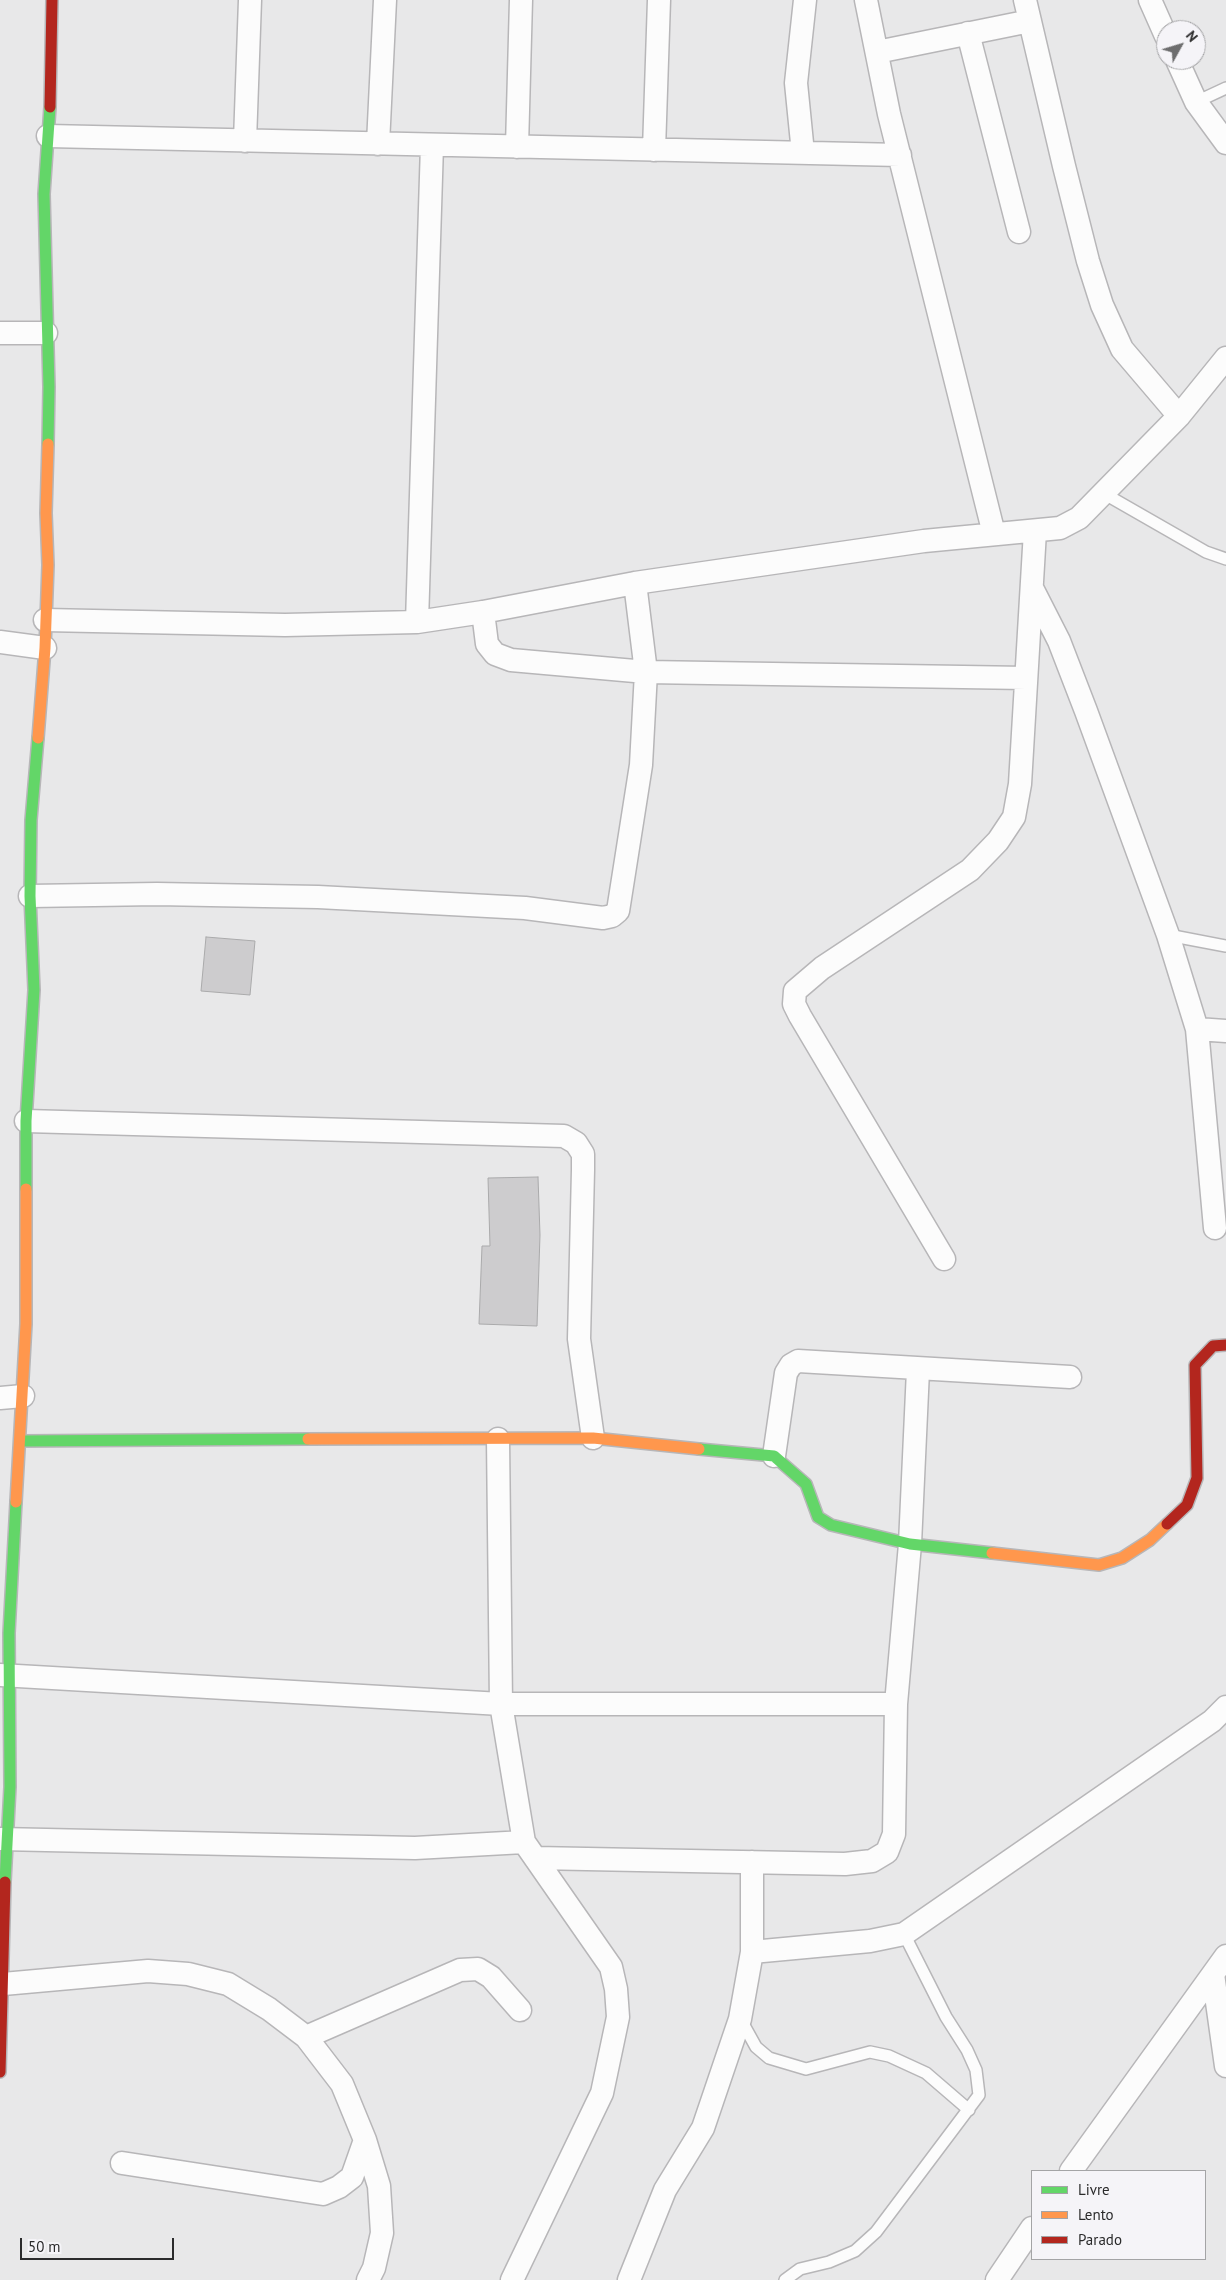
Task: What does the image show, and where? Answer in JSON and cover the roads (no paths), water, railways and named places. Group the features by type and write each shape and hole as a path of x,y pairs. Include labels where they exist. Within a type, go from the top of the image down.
{"street":[{"path":"0,2072 1,2013 4,1984 4,1839 10,1787 4,1675 8,1512 21,1442 23,1396 26,1324 26,1121 34,990 30,896 34,766 45,648 49,387 46,333 44,194 48,136 52,0"},
{"path":"245,141 250,0"},
{"path":"378,144 385,0"},
{"path":"517,147 521,0"},
{"path":"654,150 659,0"},
{"path":"803,153 796,83 805,0"},
{"path":"866,0 900,155 994,534"},
{"path":"1150,0 1159,20"},
{"path":"877,52 968,34 1028,11 1073,204 1102,305 1122,349 1179,416"},
{"path":"968,34 1019,232"},
{"path":"1182,70 1196,102 1226,143"},
{"path":"48,136 900,155"},
{"path":"417,622 432,145"},
{"path":"0,333 46,333"},
{"path":"45,620 285,625 417,622 483,612 635,583 924,540 1060,528 1079,518 1179,416 1226,358"},
{"path":"944,1259 800,1016 794,1004 795,991 822,968 970,870 998,841 1014,817 1020,784 1030,584 1035,531"},
{"path":"30,896 157,894 318,897 525,908 603,918 612,916 618,911 641,765 646,672 635,583"},
{"path":"1030,584 1059,641 1168,935 1197,1029 1215,1228"},
{"path":"483,612 487,644 495,654 511,660 646,672 1026,678"},
{"path":"0,642 45,648"},
{"path":"1197,1029 1226,1031"},
{"path":"26,1121 564,1136 576,1142 583,1154 579,1339 593,1438"},
{"path":"21,1442 593,1438 774,1456 806,1484 818,1516 830,1525 910,1544 1099,1565 1122,1558 1150,1540 1187,1505 1197,1478 1195,1365 1204,1353 1213,1346 1226,1345"},
{"path":"774,1456 786,1373 791,1365 798,1361 918,1370 1070,1377"},
{"path":"4,1839 530,1850 752,1862 845,1864 872,1861 887,1852 894,1834 896,1704 910,1544 918,1370"},
{"path":"0,1398 23,1396"},
{"path":"498,1439 501,1704 530,1850 610,1967 616,1990 618,2017 602,2093 512,2280"},
{"path":"4,1675 501,1704 896,1704"},
{"path":"752,1952 870,1941 904,1934 1212,1721 1226,1707"},
{"path":"629,2280 665,2190 703,2128 740,2019 752,1952 752,1862"},
{"path":"1072,2170 1226,1956"},
{"path":"306,2037 460,1970 478,1970 491,1978 520,2010"},
{"path":"4,1984 148,1971 188,1974 228,1984 269,2009 306,2037 342,2084 380,2186 382,2232 374,2268 368,2280"},
{"path":"1213,1974 1226,2066"},
{"path":"122,2163 324,2194 339,2187 352,2177 364,2140"},
{"path":"997,2280 1031,2229"}],"lane":[{"path":"1196,102 1226,88"},
{"path":"1103,493 1206,552 1226,559"},
{"path":"1168,935 1226,946"},
{"path":"785,2280 800,2269 829,2262 856,2251 876,2232 979,2095 976,2070 967,2050 946,2017 904,1934"},
{"path":"740,2019 756,2047 769,2058 806,2069 870,2052 888,2056 926,2073 969,2110"}]}
